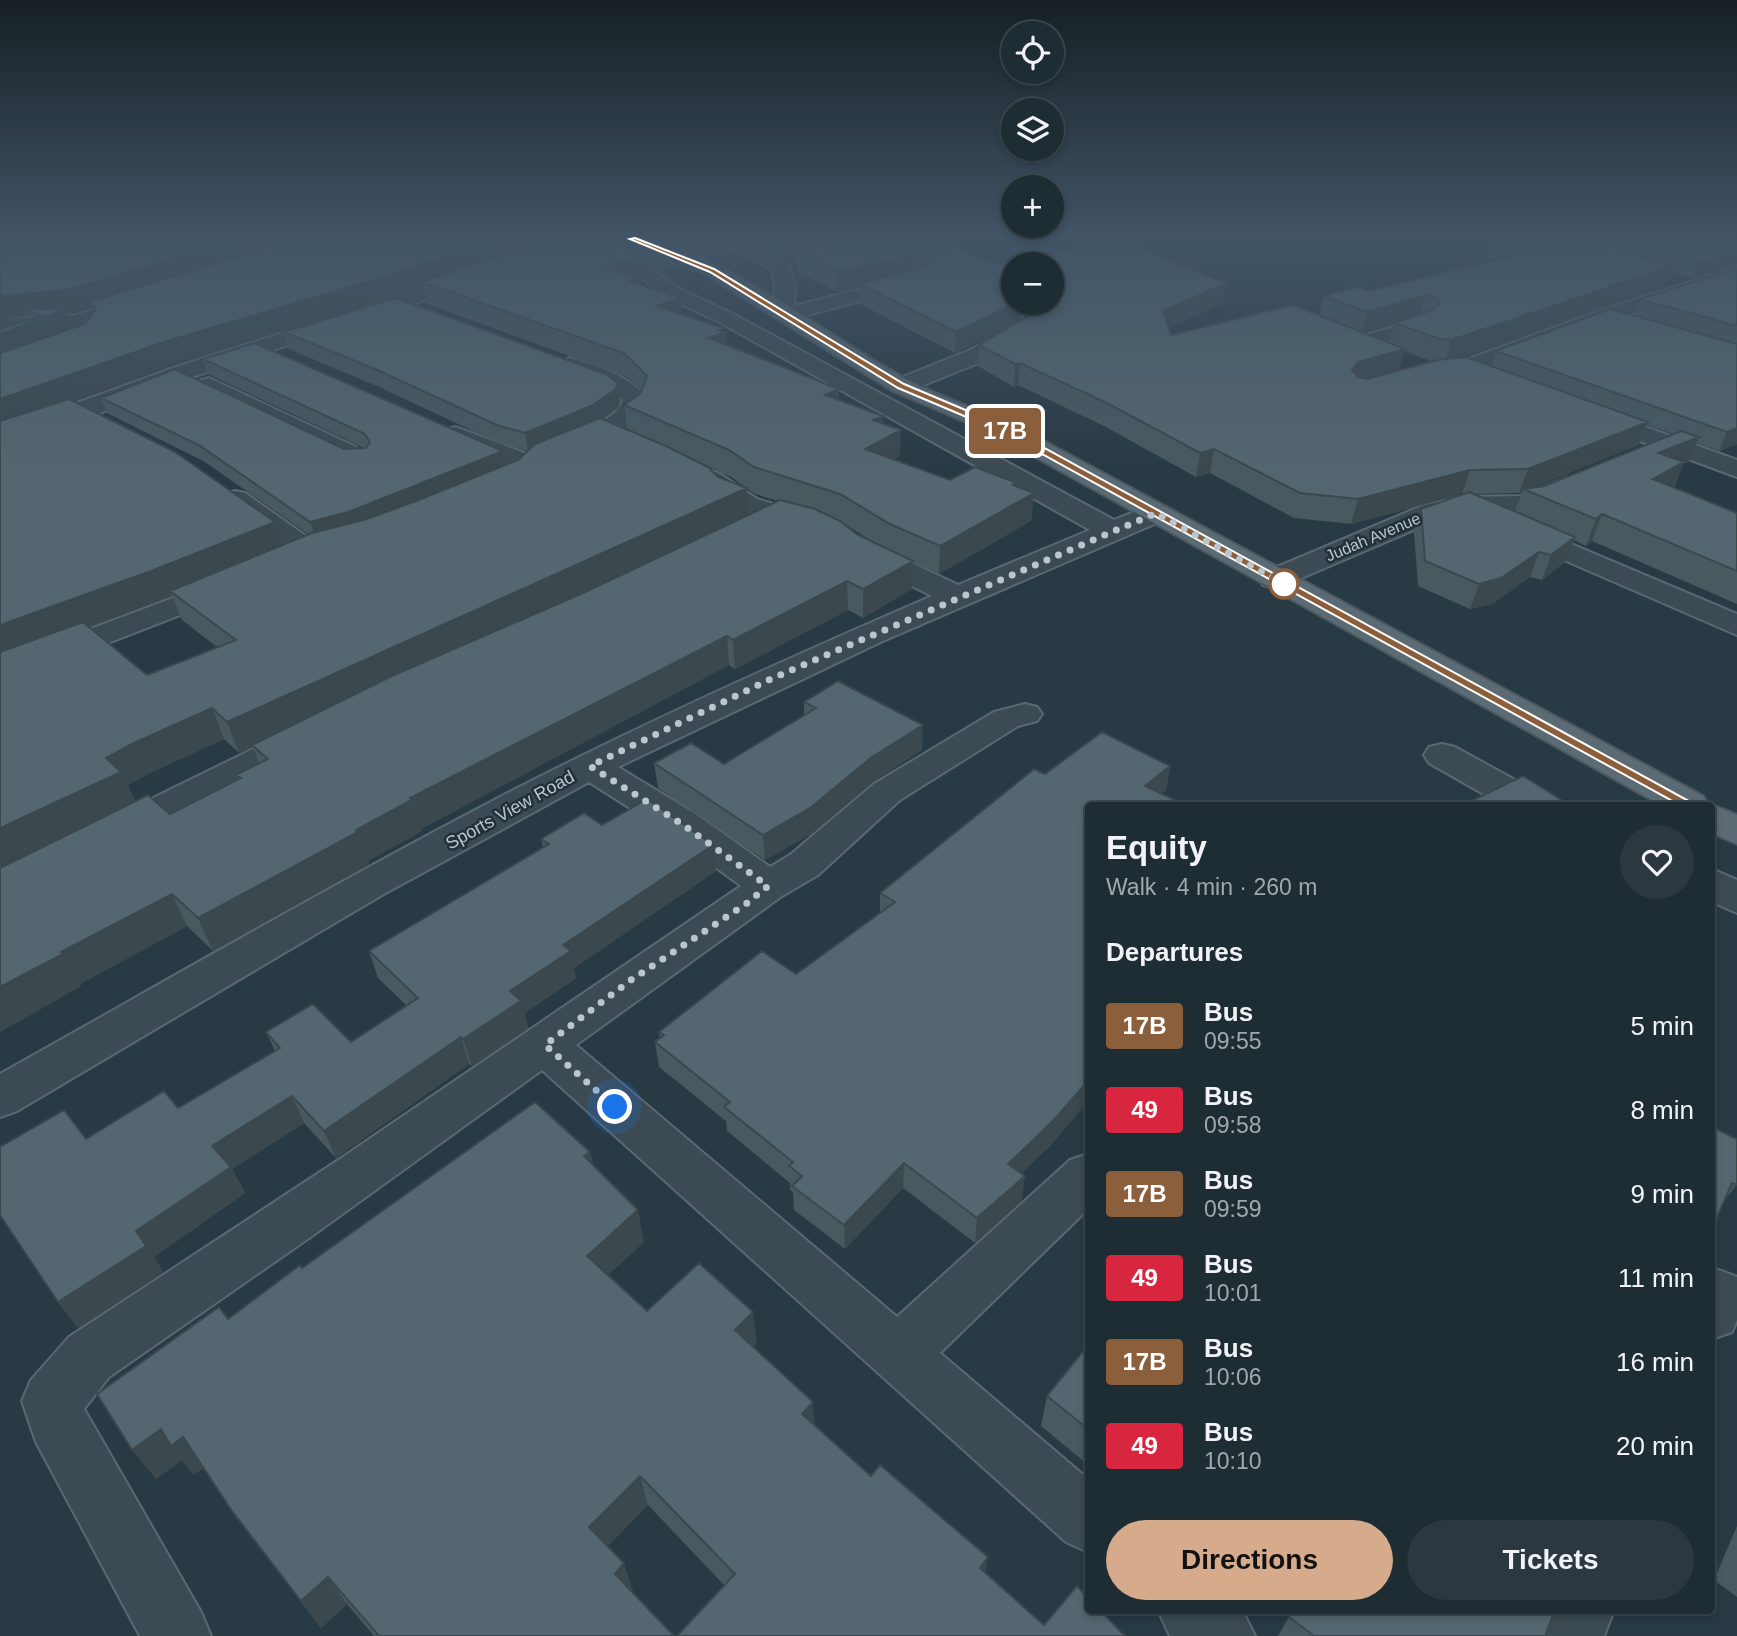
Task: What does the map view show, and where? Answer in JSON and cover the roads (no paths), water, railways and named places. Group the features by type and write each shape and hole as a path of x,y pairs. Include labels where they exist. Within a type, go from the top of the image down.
{"main road":[{"path":"784,315 901,386 1005,430 1684,802"},
{"path":"1715,819 1737,831"}],"street":[{"path":"0,325 80,335 131,315"},
{"path":"0,439 181,373 363,315"},
{"path":"720,315 1113,531"},
{"path":"1338,335 1361,344 1402,367 1444,373 1462,369 1603,316 1638,326"},
{"path":"1361,344 1421,325"},
{"path":"901,386 978,355 1021,328"},
{"path":"793,355 833,345"},
{"path":"258,348 296,363"},
{"path":"501,482 519,474 528,463 604,432 631,412 635,399 618,384 543,355"},
{"path":"1462,369 1501,383"},
{"path":"181,373 359,458"},
{"path":"1567,406 1737,469"},
{"path":"80,412 115,430"},
{"path":"431,423 491,451 528,463"},
{"path":"604,432 656,454"},
{"path":"1635,458 1672,443"},
{"path":"988,462 1035,447"},
{"path":"681,464 721,485 731,495 778,515 840,534 869,555 958,597"},
{"name":"Judah Avenue","path":"1273,579 1434,511 1463,505 1524,503 1598,474"},
{"path":"6,665 322,549 216,485"},
{"path":"1463,505 1737,626"},
{"name":"Sports View Road","path":"0,1097 336,904 590,766 771,679 1156,513"},
{"path":"732,536 778,515"},
{"path":"177,1636 57,1421 52,1401 89,1357 545,1045 631,980 746,904 768,886 804,865 887,792 1006,719 1025,714"},
{"path":"85,847 328,726"},
{"path":"1442,755 1526,802"},
{"path":"590,766 682,824 768,886"},
{"path":"1715,885 1737,899"},
{"path":"545,1045 1085,1517"},
{"path":"899,1353 1085,1180"},
{"path":"1196,1614 1221,1636"},
{"path":"1570,1636 1579,1614"}]}
